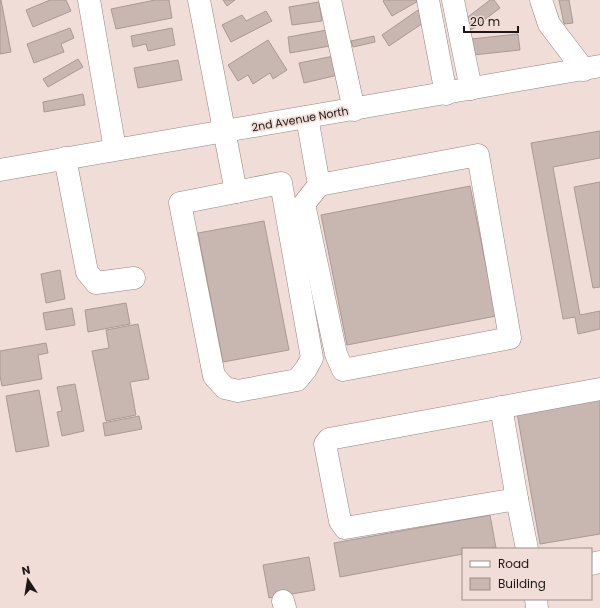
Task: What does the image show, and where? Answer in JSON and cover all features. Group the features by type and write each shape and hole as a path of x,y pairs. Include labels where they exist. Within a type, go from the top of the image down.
{"street":[{"path":"89,0 115,150"},
{"path":"199,0 236,192"},
{"path":"330,0 354,110"},
{"path":"428,0 446,94"},
{"path":"452,0 472,89"},
{"path":"541,0 549,24 592,68"},
{"name":"2nd Avenue North","path":"0,170 592,68"},
{"path":"307,117 318,185 304,204 336,354 343,370 510,338 478,156 318,185"},
{"path":"65,158 87,272 96,283 134,278"},
{"path":"281,183 312,358 306,369 297,380 238,391 224,388 214,376 180,204 236,192 281,183"},
{"path":"517,500 345,528 340,521 325,444 329,439 600,389"},
{"path":"501,407 527,548"}],"building":[{"path":"0,0 11,52 0,54"},
{"path":"50,0 66,0 71,11 33,27 26,10"},
{"path":"155,0 169,0 172,18 116,29 111,9"},
{"path":"223,0 235,0 227,6"},
{"path":"420,0 392,16 383,1"},
{"path":"490,0 494,0 500,8 471,30 464,20"},
{"path":"559,0 569,0 573,23 564,24"},
{"path":"319,2 322,21 292,25 289,7"},
{"path":"418,10 426,21 389,46 382,35"},
{"path":"266,11 272,21 231,42 222,25 242,15 246,21"},
{"path":"70,28 74,38 61,44 64,52 34,63 27,44"},
{"path":"172,28 175,45 148,51 146,44 133,47 131,36"},
{"path":"327,30 330,46 290,53 288,37"},
{"path":"518,34 520,50 473,55 471,39"},
{"path":"374,36 375,42 353,47 351,41"},
{"path":"268,40 287,70 273,79 270,73 253,84 248,75 238,81 228,65"},
{"path":"334,56 338,75 304,83 299,63"},
{"path":"78,59 83,67 48,87 43,79"},
{"path":"178,60 182,80 138,88 134,68"},
{"path":"83,94 85,105 44,112 43,102"},
{"path":"600,131 600,158 553,167 580,315 600,311 600,329 578,334 575,317 563,319 531,143"},
{"path":"600,182 600,287 593,288 574,187"},
{"path":"470,186 496,316 347,345 321,215"},
{"path":"264,221 289,350 223,362 198,233"},
{"path":"60,270 65,299 46,303 41,274"},
{"path":"126,303 130,324 88,332 85,310"},
{"path":"72,308 75,325 46,330 43,313"},
{"path":"138,324 149,379 130,382 136,415 106,421 92,351 109,348 106,330"},
{"path":"46,343 48,353 38,355 42,379 2,386 0,376 0,351"},
{"path":"75,384 84,431 62,436 57,412 62,411 57,387"},
{"path":"39,390 49,446 16,452 6,396"},
{"path":"600,398 600,534 540,544 517,413"},
{"path":"139,416 142,429 105,436 103,423"},
{"path":"490,515 496,548 462,548 462,554 340,577 334,543"},
{"path":"309,557 315,590 269,598 263,565"}]}
